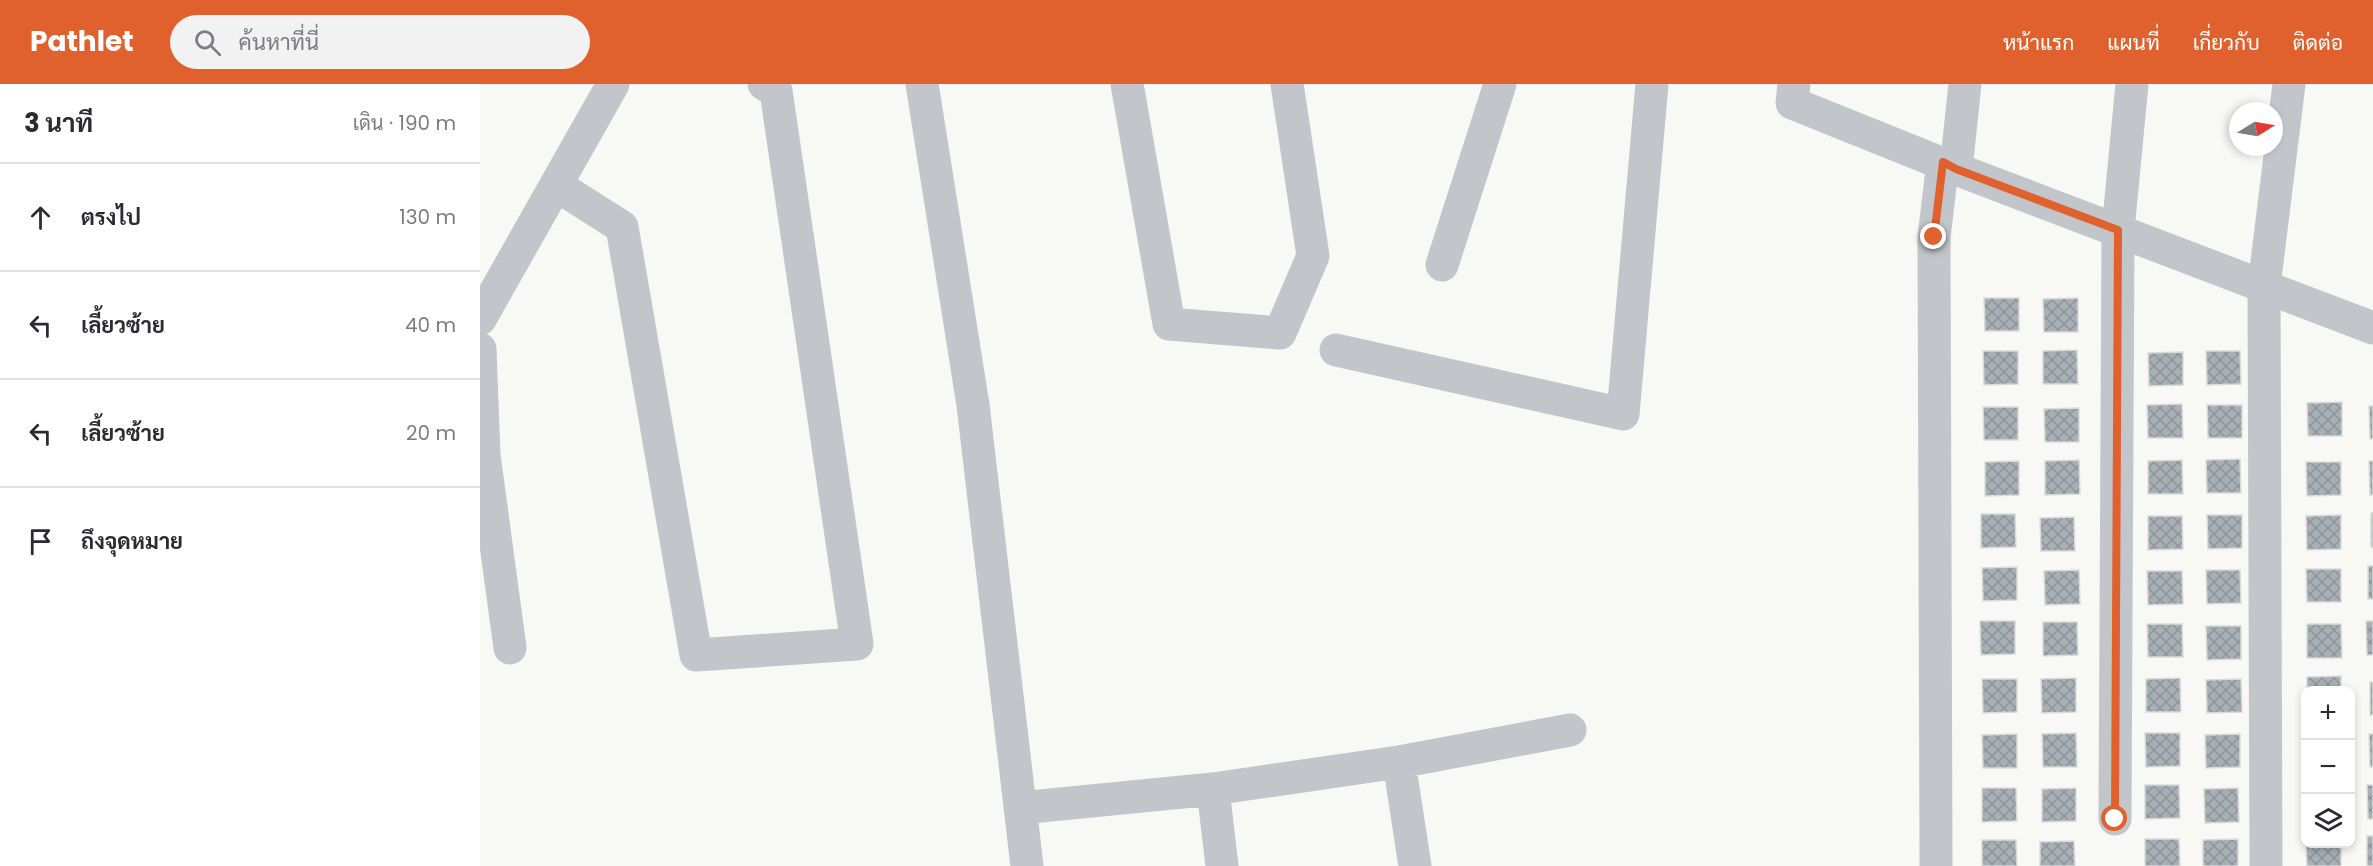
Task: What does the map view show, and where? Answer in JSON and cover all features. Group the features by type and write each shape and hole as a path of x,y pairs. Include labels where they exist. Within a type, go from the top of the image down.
{"street":[{"path":"480,319 613,84"},
{"path":"556,185 622,227 696,655 857,644 776,91 764,84"},
{"path":"922,84 973,405 1027,866"},
{"path":"1127,84 1169,324 1280,333 1313,256 1287,84"},
{"path":"1442,265 1500,84"},
{"path":"1336,350 1623,414 1652,84"},
{"path":"1794,84 1792,103 2373,328"},
{"path":"1936,866 1934,237 1965,84"},
{"path":"2115,819 2118,230 2132,84"},
{"path":"2266,866 2264,286 2289,84"},
{"path":"480,349 482,455 510,648"},
{"path":"1020,808 1213,789 1399,762 1570,730"},
{"path":"1399,762 1415,866"},
{"path":"1213,789 1222,866"}],"building":[{"path":"1984,298 2019,298 2019,331 1985,331"},
{"path":"2078,298 2078,332 2044,332 2043,299"},
{"path":"2077,350 2078,384 2043,384 2043,351"},
{"path":"1983,351 2018,351 2018,384 1984,385"},
{"path":"2206,351 2240,351 2241,384 2207,385"},
{"path":"2183,352 2183,385 2149,386 2148,353"},
{"path":"2342,402 2342,436 2308,436 2307,403"},
{"path":"2182,404 2183,438 2148,438 2147,405"},
{"path":"2207,405 2242,405 2242,438 2208,438"},
{"path":"2369,406 2373,406 2373,439 2370,439"},
{"path":"1983,407 2018,407 2018,440 1984,440"},
{"path":"2079,408 2079,442 2045,442 2044,409"},
{"path":"2240,459 2241,493 2207,493 2206,460"},
{"path":"2079,460 2080,494 2045,495 2045,461"},
{"path":"2182,460 2183,494 2148,494 2148,461"},
{"path":"2019,461 2019,495 1985,496 1985,462"},
{"path":"2369,461 2373,461 2373,495 2370,495"},
{"path":"2306,462 2341,462 2341,495 2307,496"},
{"path":"2371,513 2373,513 2373,547 2371,547"},
{"path":"1981,514 2015,514 2016,547 1981,548"},
{"path":"2207,515 2242,515 2242,548 2208,549"},
{"path":"2341,515 2341,549 2307,550 2306,516"},
{"path":"2148,516 2182,516 2183,549 2148,550"},
{"path":"2074,517 2075,551 2041,551 2040,518"},
{"path":"2368,566 2373,566 2373,599 2368,599"},
{"path":"2017,567 2017,600 1983,601 1982,568"},
{"path":"2306,569 2341,569 2341,602 2307,602"},
{"path":"2079,570 2080,604 2045,605 2044,571"},
{"path":"2206,570 2240,570 2241,603 2207,604"},
{"path":"2147,571 2182,571 2183,604 2148,605"},
{"path":"1980,621 2015,621 2015,654 1981,655"},
{"path":"2366,621 2373,621 2373,655 2367,655"},
{"path":"2043,622 2077,622 2078,655 2043,656"},
{"path":"2147,624 2182,624 2183,657 2148,657"},
{"path":"2307,624 2341,624 2342,658 2307,658"},
{"path":"2206,626 2241,626 2241,659 2207,660"},
{"path":"2341,676 2341,686 2307,686 2307,677"},
{"path":"2076,678 2076,712 2042,713 2041,679"},
{"path":"2180,678 2181,712 2146,712 2146,679"},
{"path":"1982,679 2017,679 2017,712 1983,713"},
{"path":"2241,679 2242,712 2207,713 2206,680"},
{"path":"2370,682 2373,682 2373,715 2370,715"},
{"path":"2076,733 2077,767 2043,767 2042,734"},
{"path":"2145,733 2180,733 2180,766 2146,767"},
{"path":"2017,734 2017,768 1983,768 1982,735"},
{"path":"2240,734 2240,767 2206,768 2205,735"},
{"path":"2369,734 2373,734 2373,767 2370,767"},
{"path":"2145,785 2179,785 2180,818 2145,819"},
{"path":"2367,785 2373,785 2373,819 2368,819"},
{"path":"1982,788 2016,788 2017,821 1982,822"},
{"path":"2076,788 2076,821 2042,822 2042,789"},
{"path":"2238,788 2239,822 2205,823 2204,789"},
{"path":"2367,836 2373,836 2373,866 2367,866"},
{"path":"2145,839 2179,839 2180,866 2145,866"},
{"path":"2238,839 2238,866 2203,866 2203,840"},
{"path":"1982,840 2016,840 2017,866 1982,866"},
{"path":"2074,841 2075,866 2040,866 2040,842"},
{"path":"2306,848 2341,848 2341,866 2307,866"}],"route":[{"path":"1934,237 1943,162 1956,169 2118,230 2115,819"}]}
